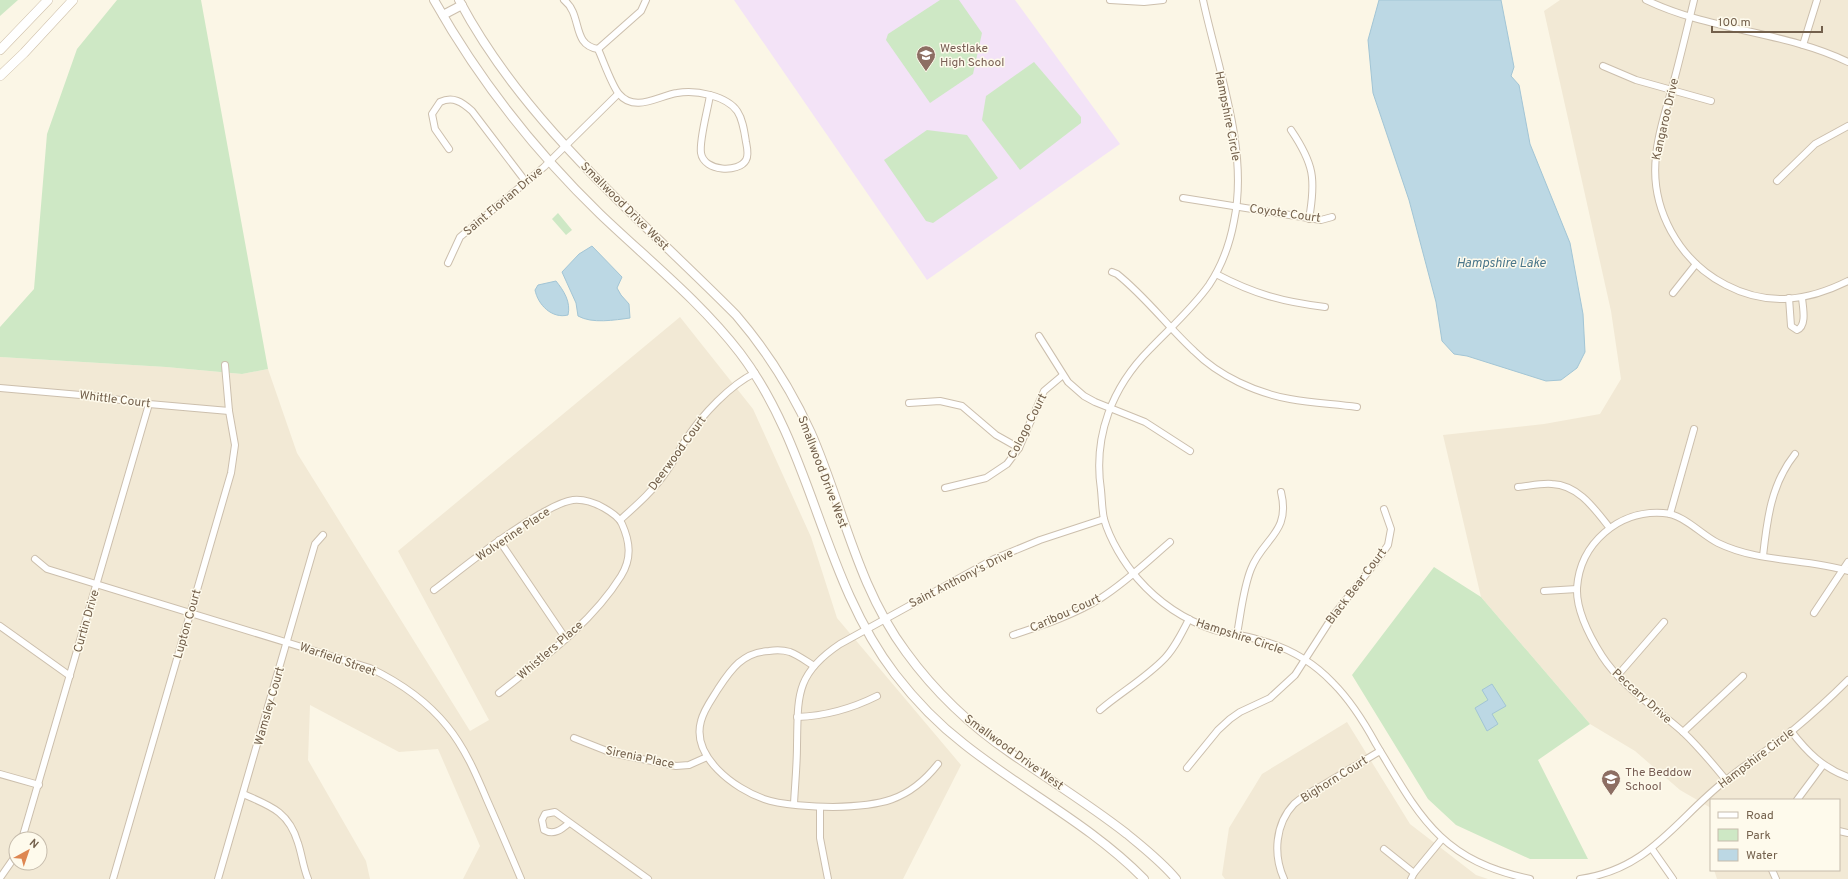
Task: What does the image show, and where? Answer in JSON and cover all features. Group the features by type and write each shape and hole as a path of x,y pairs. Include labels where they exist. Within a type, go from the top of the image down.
{"main road":[{"path":"0,50 48,0"},
{"path":"0,76 24,53 73,0"}],"street":[{"name":"Smallwood Drive West","path":"434,0 459,43 497,98 519,126 550,162 598,212 714,322 755,374 773,403 792,445 847,593 866,630 894,672 926,710 954,737 992,766 1100,839 1130,864 1144,879"},
{"path":"440,0 443,15 461,3"},
{"path":"564,0 573,10 583,42 591,48 598,49 641,11 646,0"},
{"path":"1110,0 1144,2 1163,0"},
{"name":"Hampshire Circle","path":"1203,0 1237,154 1237,207 1228,242 1216,274 1197,302 1134,366 1119,388 1109,408 1101,438 1099,463 1104,519 1118,550 1134,574 1155,596 1190,619 1214,630 1236,634 1271,644 1306,660 1326,675 1353,706 1418,812 1442,839 1474,861 1506,877 1530,879"},
{"path":"1646,0 1663,8 1690,16 1803,45 1848,62"},
{"name":"Kangaroo Drive","path":"1694,0 1662,124 1656,154 1656,188 1660,206 1668,226 1684,252 1696,264 1713,278 1738,291 1764,298 1802,298 1822,292 1848,281"},
{"path":"1803,45 1817,0"},
{"name":"Smallwood Drive West","path":"461,3 504,71 533,109 566,146 736,315 757,339 789,388 811,433 851,546 871,593 884,619 906,652 940,693 959,712 1011,753 1110,821 1150,853 1176,879"},
{"path":"598,49 618,94 629,101 638,103 676,93 697,92 710,95 730,104 742,117 748,155 745,162 739,166 730,168 712,167 701,155 710,95"},
{"path":"1603,66 1636,80 1711,101"},
{"name":"Saint Florian Drive","path":"448,263 460,237 550,162 618,94"},
{"path":"448,149 432,124 432,114 440,102 451,99 462,103 472,111 526,182"},
{"path":"1777,181 1815,144 1848,126"},
{"path":"1291,130 1304,152 1312,175 1313,192 1308,219"},
{"name":"Coyote Court","path":"1183,198 1308,219 1321,220 1332,217"},
{"path":"1673,293 1696,264"},
{"path":"1112,272 1117,274 1139,292 1194,352 1208,363 1255,389 1288,399 1356,407"},
{"path":"1216,274 1271,298 1325,307"},
{"path":"1789,298 1791,326 1797,330 1800,329 1803,324 1802,298"},
{"path":"1039,336 1063,375 1084,396 1109,408 1146,422 1190,451"},
{"name":"Lupton Court","path":"113,879 231,473 235,445 229,411 225,366"},
{"name":"Deerwood Court","path":"620,520 641,501 662,478 686,438 706,414 738,384 755,374"},
{"name":"Cologo Court","path":"945,488 979,481 993,474 1010,461 1019,448 1042,395 1048,387 1063,375"},
{"name":"Whittle Court","path":"0,388 92,396 149,404 229,411"},
{"path":"909,403 940,400 962,406 996,435 1019,448"},
{"name":"Curtin Drive","path":"25,831 149,404"},
{"path":"1670,514 1694,429"},
{"path":"1762,556 1767,517 1773,494 1785,467 1795,454"},
{"path":"1518,487 1552,484 1568,487 1590,504 1609,527"},
{"path":"1236,634 1252,567 1272,540 1282,519 1284,508 1281,492"},
{"name":"Wolverine Place","path":"434,590 498,540 552,507 573,500 586,501 600,506 620,520"},
{"name":"Black Bear Court","path":"1188,768 1224,724 1240,712 1270,698 1295,675 1330,621 1388,545 1391,529 1384,509"},
{"name":"Peccary Drive","path":"1726,780 1683,732 1637,694 1603,658 1591,636 1581,612 1577,589 1580,574 1589,552 1596,540 1609,527 1632,516 1656,513 1670,514 1681,519 1719,543 1736,550 1846,571"},
{"name":"Saint Anthony's Drive","path":"794,804 797,763 797,717 800,689 814,666 826,653 884,619 994,559 1040,540 1104,519"},
{"name":"Whistlers Place","path":"499,693 566,639 597,606 625,568 630,548 627,534 620,520"},
{"name":"Wamsley Court","path":"218,879 288,642 315,544 323,535"},
{"path":"498,540 566,639"},
{"name":"Caribou Court","path":"1013,636 1101,598 1134,574 1170,542"},
{"name":"Warfield Street","path":"35,560 47,569 288,642 370,668 389,677 419,697 441,719 460,743 471,762 521,879"},
{"path":"1814,613 1846,571 1848,562"},
{"path":"1544,591 1577,589"},
{"path":"1100,710 1151,671 1166,657 1175,645 1190,619"},
{"path":"1618,675 1664,622"},
{"path":"0,626 70,676"},
{"path":"814,666 790,652 777,650 754,653 740,661 733,668 720,687 701,722 700,735 706,757 723,775 755,795 774,802 820,807 873,805 894,799 917,786 938,764"},
{"path":"1683,732 1743,676"},
{"name":"Hampshire Circle","path":"1580,879 1617,869 1652,849 1697,804 1726,780 1791,732 1848,680"},
{"path":"797,717 837,712 854,707 878,696"},
{"path":"1791,732 1806,750 1823,765 1848,777"},
{"name":"Sirenia Place","path":"574,738 612,753 676,766 689,765 706,757"},
{"name":"Bighorn Court","path":"1284,879 1278,861 1277,843 1283,822 1291,808 1307,794 1380,751"},
{"path":"1798,799 1823,765"},
{"path":"0,774 39,785"},
{"path":"243,794 265,803 284,815 293,828 308,879"},
{"path":"820,807 820,838 828,879"},
{"path":"570,823 648,879"},
{"path":"1411,879 1414,873 1442,839"},
{"path":"1384,849 1414,873"},
{"path":"1652,849 1673,879"},
{"path":"0,878 8,866"}],"shaded area":[{"name":"Westlake High School","path":"734,0 1015,0 1120,144 927,280"},
{"path":"1560,0 1848,0 1848,879 1717,879 1714,871 1840,871 1840,799 1710,799 1710,807 1680,790 1635,751 1590,724 1481,597 1443,435 1544,424 1600,414 1621,379 1611,311 1544,11"},
{"path":"680,317 753,409 811,537 837,618 961,765 903,879 463,879 480,846 438,749 399,752 310,705 308,760 366,861 370,879 0,879 0,357 166,367 242,374 268,369 297,453 470,731 489,720 398,551"},
{"path":"1347,722 1410,824 1476,875 1488,879 1225,879 1222,875 1229,828 1262,774"}],"green space":[{"path":"0,0 18,0 0,16"},
{"path":"117,0 201,0 268,369 242,374 166,367 0,357 0,327 34,289 47,134 77,49"},
{"path":"940,0 959,0 982,33 973,74 930,103 886,40 888,34"},
{"path":"1034,62 1081,117 1081,123 1020,170 982,120 986,96"},
{"path":"927,130 967,135 998,178 933,223 926,221 884,160"},
{"path":"558,213 572,230 566,235 552,219"},
{"path":"1434,567 1481,597 1590,724 1538,760 1588,859 1530,859 1456,825 1428,799 1352,675"}],"water":[{"name":"Hampshire Lake","path":"1379,0 1501,0 1514,67 1511,76 1519,85 1530,144 1570,243 1583,314 1585,352 1577,368 1561,380 1546,381 1467,356 1454,354 1442,341 1436,302 1409,200 1373,93 1368,40"},
{"path":"592,246 622,277 617,288 629,304 630,318 597,321 578,316 576,303 562,272 579,254"},
{"path":"556,281 568,301 568,315 562,316 551,313 543,306 537,296 535,290 538,285"},
{"path":"1492,684 1506,706 1492,714 1498,724 1487,731 1475,708 1488,700 1482,690"}],"place":[{"name":"Westlake High School","path":"926,72"},
{"name":"The Beddow School","path":"1611,796"}]}
